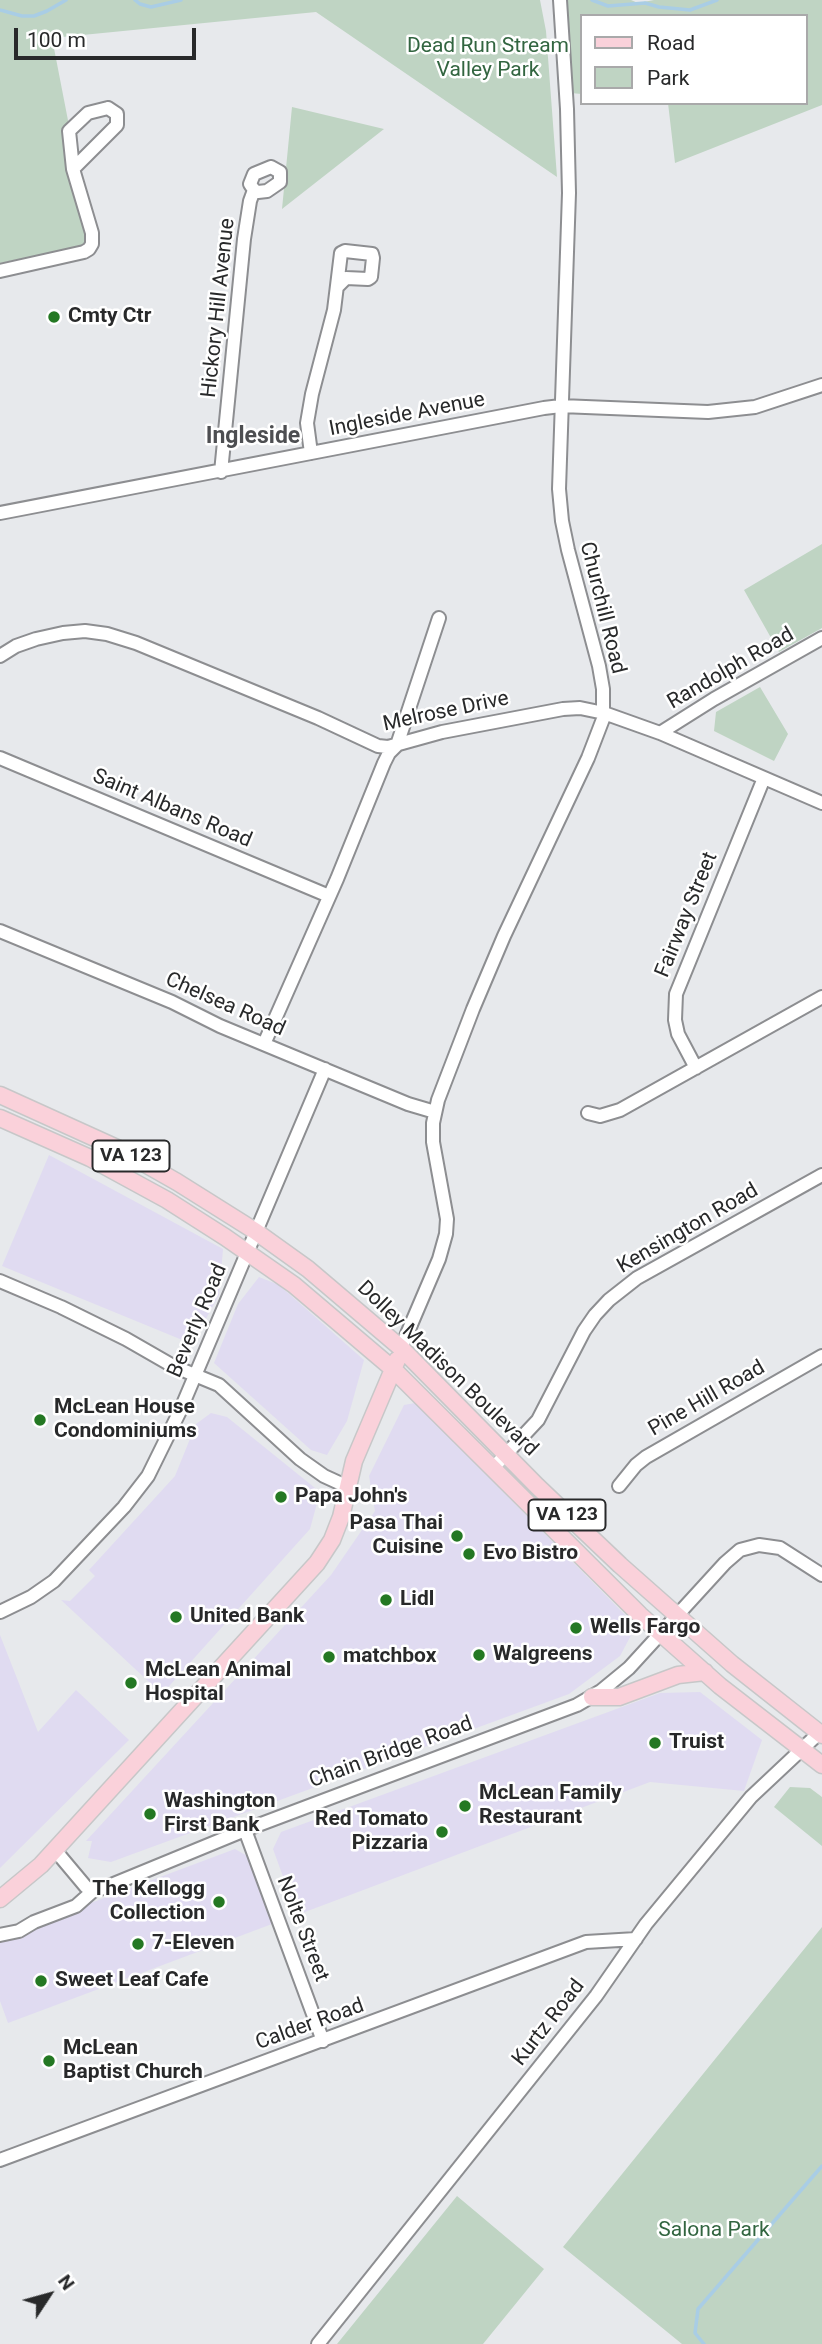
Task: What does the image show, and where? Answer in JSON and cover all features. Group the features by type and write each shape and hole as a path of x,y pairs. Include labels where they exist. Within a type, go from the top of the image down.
{"main road":[{"name":"Dolley Madison Boulevard","path":"0,1095 119,1149 187,1187 255,1231 324,1282 401,1348 578,1525 677,1616 750,1679 820,1734"},
{"name":"Dolley Madison Boulevard","path":"0,1118 128,1178 248,1252 302,1292 393,1369 591,1569 661,1634 822,1765"},
{"path":"0,1899 55,1850 311,1571 327,1548 338,1525 358,1452 401,1348"},
{"path":"592,1697 619,1697 678,1675 705,1672"}],"street":[{"name":"Churchill Road","path":"401,1348 439,1259 446,1234 446,1211 434,1152 435,1112 478,997 600,731 604,713 599,666 562,521 559,472 569,193 560,0"},
{"path":"0,271 89,249 92,233 73,169 69,131 88,113 97,109 114,110 117,125 73,169"},
{"name":"Hickory Hill Avenue","path":"220,472 244,239 254,190"},
{"path":"311,453 307,423 338,286"},
{"name":"Ingleside Avenue","path":"0,513 561,405 708,412 755,407 822,385"},
{"path":"264,1044 384,763 397,745 439,618"},
{"name":"Melrose Drive","path":"1,655 36,639 63,633 85,631 107,634 149,648 306,712 377,746 397,745 442,732 563,709 604,713 660,733 822,803"},
{"name":"Randolph Road","path":"660,733 714,699 822,639"},
{"name":"Saint Albans Road","path":"0,758 329,896"},
{"name":"Fairway Street","path":"695,1068 678,1034 675,1020 676,994 764,778"},
{"name":"Chelsea Road","path":"0,931 172,1002 220,1026 408,1104 435,1112"},
{"path":"588,1113 600,1116 612,1113 822,997"},
{"name":"Beverly Road","path":"0,1612 31,1597 54,1581 136,1493 160,1454 325,1069"},
{"name":"Kensington Road","path":"492,1469 538,1420 584,1331 609,1300 637,1278 822,1175"},
{"path":"0,1282 83,1317 173,1366 219,1385 300,1459 324,1476 348,1487"},
{"name":"Pine Hill Road","path":"619,1486 646,1457 822,1356"},
{"name":"Chain Bridge Road","path":"0,1935 76,1906 94,1890 564,1711 592,1697 624,1673 740,1550 766,1545 786,1550 822,1575"},
{"name":"Kurtz Road","path":"318,2344 751,1797 800,1749 820,1734"},
{"name":"Nolte Street","path":"246,1830 323,2041"},
{"path":"55,1850 86,1887 94,1890"},
{"name":"Calder Road","path":"0,2160 586,1942 636,1939"}],"shaded area":[{"path":"49,1155 223,1249 219,1295 192,1344 2,1266"},
{"path":"259,1277 279,1285 364,1360 347,1421 327,1455 311,1450 214,1363 238,1304"},
{"path":"415,1403 636,1626 620,1656 569,1694 111,1862 88,1858 92,1841 86,1841 331,1575 375,1511 369,1476 404,1405"},
{"path":"211,1413 227,1417 320,1492 310,1529 162,1694 61,1600 70,1601 95,1576 89,1570 175,1476 196,1424"},
{"path":"0,1635 38,1732 76,1690 129,1740 0,1868"},
{"path":"700,1692 762,1740 744,1791 650,1782 297,1915 273,1849 281,1832 660,1693"},
{"path":"235,1849 249,1857 272,1924 8,2023 0,2001 0,1937"}],"green space":[{"name":"Dead Run Stream Valley Park","path":"0,0 540,0 546,31 557,177 316,12 52,38 92,244 0,263"},
{"name":"Dead Run Stream Valley Park","path":"561,0 631,0 638,3 654,0 822,0 822,105 675,163 668,105 808,105 808,14 580,14 580,94 570,93"},
{"path":"292,107 384,129 282,209"},
{"path":"822,544 822,628 779,652 744,590"},
{"path":"760,687 788,734 774,761 714,731 716,712"},
{"path":"790,1787 810,1788 822,1797 822,1846 774,1807"},
{"name":"Salona Park","path":"822,1927 822,2344 682,2344 563,2247"},
{"path":"457,2196 544,2269 483,2344 337,2344"}],"waterway":[{"path":"0,10 34,16 66,0"},
{"path":"135,0 151,7 181,0"},
{"path":"592,0 608,6 645,3 690,10 717,0"},
{"path":"704,2344 695,2333 698,2309 822,2166"}],"place":[{"name":"Cmty Ctr","path":"54,317"},
{"name":"McLean House Condominiums","path":"40,1420"},
{"name":"Papa John's","path":"281,1497"},
{"name":"Pasa Thai Cuisine","path":"457,1536"},
{"name":"Evo Bistro","path":"469,1554"},
{"name":"Lidl","path":"386,1600"},
{"name":"United Bank","path":"176,1617"},
{"name":"Wells Fargo","path":"576,1628"},
{"name":"Walgreens","path":"479,1655"},
{"name":"matchbox","path":"329,1657"},
{"name":"McLean Animal Hospital","path":"131,1683"},
{"name":"Truist","path":"655,1743"},
{"name":"McLean Family Restaurant","path":"465,1806"},
{"name":"Washington First Bank","path":"150,1814"},
{"name":"Red Tomato Pizzaria","path":"442,1832"},
{"name":"The Kellogg Collection","path":"219,1902"},
{"name":"7-Eleven","path":"138,1944"},
{"name":"Sweet Leaf Cafe","path":"41,1981"},
{"name":"McLean Baptist Church","path":"49,2061"}],"district":[{"name":"Ingleside","path":"253,437"}]}
